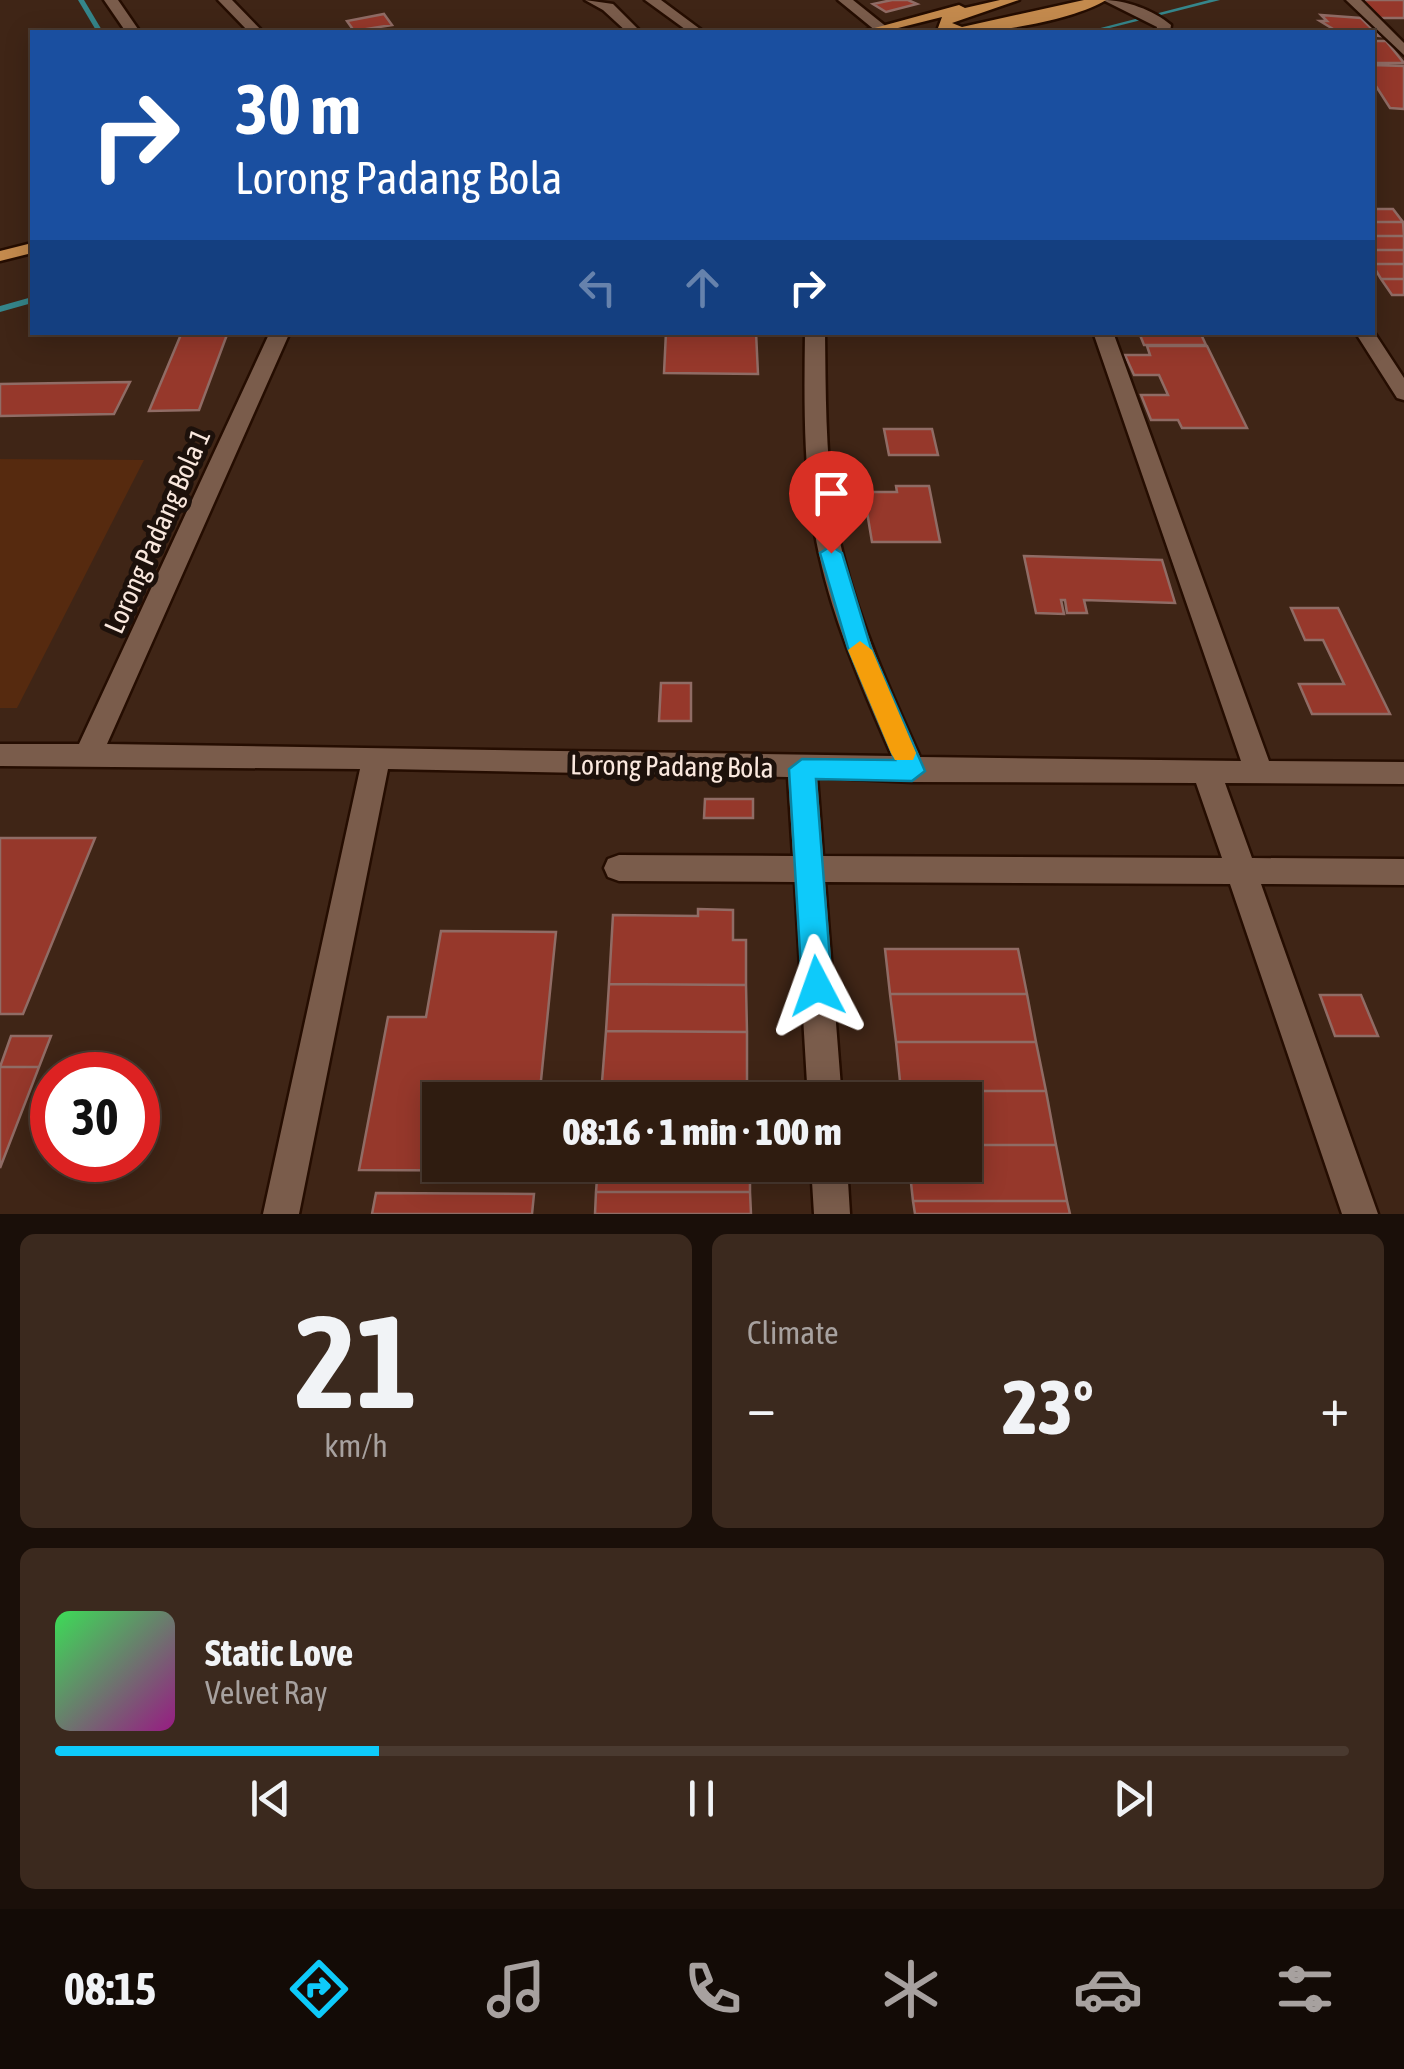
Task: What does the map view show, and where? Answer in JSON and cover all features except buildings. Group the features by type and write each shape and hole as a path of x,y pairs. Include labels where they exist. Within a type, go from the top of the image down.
{"main road":[{"path":"874,30 1012,0"},
{"path":"1012,0 951,16 943,25 961,30 1046,15"},
{"path":"990,30 1099,0"},
{"path":"0,256 30,248"}],"street":[{"path":"111,0 132,30"},
{"path":"225,0 254,30"},
{"path":"592,0 608,7 632,30"},
{"path":"652,0 695,30"},
{"path":"845,0 874,30"},
{"path":"1110,0 1161,27"},
{"path":"1354,0 1404,52"},
{"name":"Lorong Padang Bola 1","path":"88,755 279,335"},
{"path":"815,335 817,454 831,553 859,648 912,771"},
{"path":"1104,335 1259,774"},
{"path":"1367,335 1404,394"},
{"name":"Lorong Padang Bola","path":"0,755 376,758 912,771 1404,774"},
{"path":"282,1214 376,758"},
{"path":"802,769 824,1082"},
{"path":"1208,774 1360,1214"},
{"path":"620,868 1404,872"},
{"path":"830,1182 832,1214"}],"shaded area":[{"path":"0,459 144,460 17,708 0,708"}],"waterway":[{"path":"81,0 99,30"},
{"path":"1096,30 1217,0"},
{"path":"0,309 30,301"}],"slow traffic":[{"path":"860,650 904,753"}],"route":[{"path":"817,986 802,769 912,771 859,648 831,553"}]}
